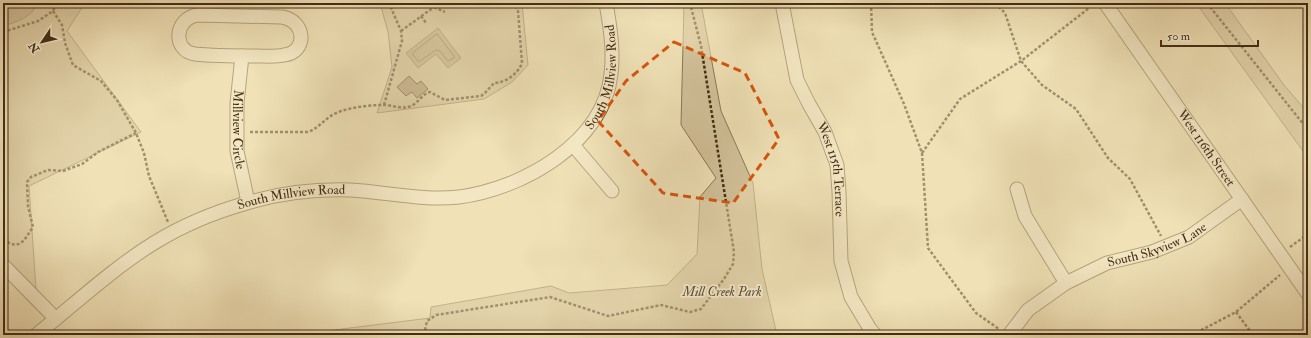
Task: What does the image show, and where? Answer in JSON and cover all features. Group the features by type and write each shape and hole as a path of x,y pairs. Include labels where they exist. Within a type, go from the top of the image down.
{"street":[{"name":"South Millview Road","path":"36,335 119,268 173,232 218,212 248,202 281,195 317,190 351,190 427,198 459,197 492,190 524,178 552,161 573,145 590,125 604,102 611,75 612,47 606,3"},
{"name":"West 115th Terrace","path":"782,3 798,80 809,104 825,132 837,165 841,261 851,297 870,330 875,335"},
{"name":"West 116th Street","path":"1105,3 1308,294"},
{"path":"198,15 282,17 294,21 298,26 301,39 300,44 291,54 284,56 242,56 190,53 182,46 179,40 178,35 181,25 188,18 198,15"},
{"name":"Millview Circle","path":"242,56 237,103 237,151 248,202"},
{"name":"South Millview Road","path":"573,145 612,191"},
{"path":"1017,189 1025,216 1066,283"},
{"name":"South Skyview Lane","path":"1010,334 1028,310 1066,283 1107,263 1152,252 1189,237 1242,199"},
{"path":"3,265 56,319"}],"path":[{"path":"3,32 38,21 53,12 57,3"},
{"path":"384,105 402,41 401,30 389,3"},
{"path":"401,30 434,7 436,3"},
{"path":"237,127 247,132 308,132 315,129 326,118 341,111 384,105 403,108 412,106 426,92 430,92 445,100 481,96 486,93 494,83 505,81 520,68 522,63 518,12 514,3"},
{"path":"424,335 427,321 436,315 550,296 608,316 661,305 690,312 701,309 724,279 733,264 734,252 701,46 690,3"},
{"path":"871,3 872,32 904,104 922,153 928,248 976,313 999,329 1010,334"},
{"path":"995,3 1005,13 1021,61 1042,85 1076,109 1108,158 1130,179 1167,246"},
{"path":"922,153 960,99 1021,61 1094,4 1098,3"},
{"path":"1207,3 1308,130"},
{"path":"434,7 445,12"},
{"path":"53,12 62,25 65,43 73,65 101,81 117,100 136,133 144,154 149,176 173,232"},
{"path":"421,16 426,23"},
{"path":"3,239 8,243 16,245 23,242 33,227 28,206 27,182 31,177 48,170 64,171 82,164 98,152 136,133"},
{"path":"1192,335 1236,312 1282,273 1286,249 1308,234"},
{"path":"1236,312 1253,335"}],"highlighted area":[{"path":"674,42 745,73 779,139 733,203 663,193 598,121 626,81"}],"green space":[{"path":"37,3 85,3 67,31 141,132 29,186 36,289 3,255 3,26 18,21 28,15 35,8"},
{"path":"380,3 522,3 528,65 512,82 484,99 377,113 392,67 388,32"},
{"name":"Mill Creek Park","path":"684,3 701,3 721,111 753,183 762,269 777,335 294,335 430,318 431,307 551,286 569,293 667,285 697,254 700,197 716,178 681,125"},
{"path":"1196,3 1225,3 1284,85 1308,113 1308,158"}],"water":[{"path":"3,3 37,3 32,12 28,15 18,21 3,26"},
{"path":"438,28 461,58 448,68 436,54 418,68 406,53"}],"building":[{"path":"409,76 417,84 421,81 428,89 417,98 412,92 406,96 397,87"}]}
